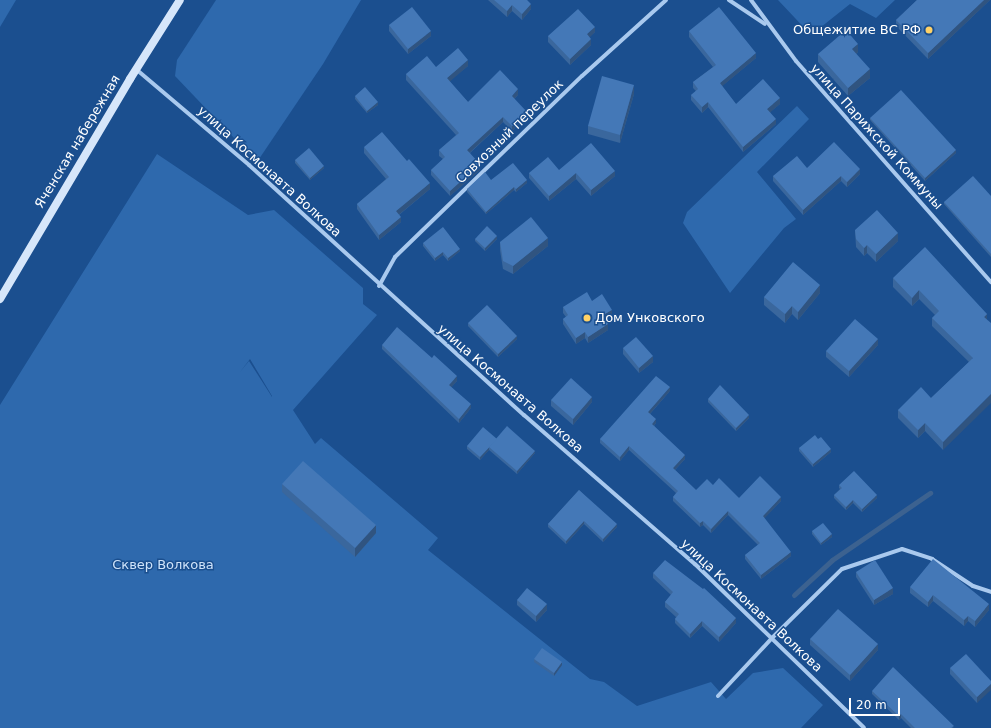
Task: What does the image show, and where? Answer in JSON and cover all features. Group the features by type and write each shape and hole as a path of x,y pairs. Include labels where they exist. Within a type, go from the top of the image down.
{"street":[{"name":"Яченская набережная","path":"0,299 130,79 180,0"},
{"name":"Совхозный переулок","path":"379,286 395,257 582,76 666,0"},
{"path":"729,0 767,25"},
{"name":"улица Парижской Коммуны","path":"751,0 767,25 796,61 991,282"},
{"name":"улица Космонавта Волкова","path":"137,70 248,166 379,286 695,564 864,728"},
{"path":"718,696 772,638 842,569 902,549 932,558 973,586 991,592"}],"green space":[{"path":"0,0 16,0 0,27"},
{"path":"216,0 361,0 323,64 257,162 175,76 177,60"},
{"path":"778,0 895,0 876,18 850,4 811,35"},
{"path":"797,106 809,119 757,172 796,219 784,228 730,293 683,223 687,212"},
{"name":"Сквер Волкова","path":"157,154 248,215 274,210 363,288 363,304 377,315 293,410 315,444 321,438 438,538 428,550 590,679 604,682 637,706 711,682 726,699 753,673 783,668 823,705 801,728 0,728 0,405","holes":["250,359 272,396 249,361 240,372"]}],"building":[{"path":"494,0 527,0 531,4 522,14 512,5 507,11"},
{"name":"Общежитие ВС РФ","path":"917,0 984,0 928,53 896,20"},
{"path":"412,7 431,31 408,49 389,25"},
{"path":"719,7 756,53 720,83 736,104 763,79 780,98 767,109 776,119 743,147 708,102 702,107 691,95 698,89 693,82 716,65 689,31"},
{"path":"578,9 595,27 587,34 591,39 570,59 548,36"},
{"path":"846,30 858,44 852,49 870,69 848,88 818,54"},
{"path":"458,48 468,60 447,78 468,102 500,70 518,89 512,96 527,112 512,126 503,117 467,150 480,164 450,191 431,170 445,157 439,150 459,133 406,74 427,56 436,67"},
{"path":"602,76 634,85 620,135 588,126"},
{"path":"365,87 378,102 367,111 355,96"},
{"path":"901,90 956,150 925,178 870,118"},
{"path":"382,132 407,161 409,159 430,183 396,211 401,217 379,235 357,204 389,177 364,147"},
{"path":"834,142 860,169 847,182 841,176 803,210 773,176 797,156 807,168"},
{"path":"591,143 615,171 591,190 576,173 549,196 529,173 548,157 559,170"},
{"path":"309,148 324,166 310,178 295,160"},
{"path":"513,163 527,180 516,189 514,187 486,212 467,189 485,172 491,180"},
{"path":"973,176 991,196 991,254 944,202"},
{"path":"877,210 898,233 876,254 867,245 864,248 856,239 855,230"},
{"path":"531,217 548,238 513,266 503,261 500,242"},
{"path":"487,226 497,236 485,248 475,239"},
{"path":"443,227 460,249 448,258 443,252 435,258 423,243"},
{"path":"925,247 987,314 984,317 991,323 991,394 943,442 925,423 918,430 898,410 921,387 931,398 973,358 932,318 939,311 919,290 912,298 893,278"},
{"path":"793,262 820,285 798,312 792,306 785,314 764,297"},
{"name":"Дом Унковского","path":"587,292 592,301 602,294 612,310 603,315 608,324 588,337 585,332 576,338 563,319 568,315 563,307"},
{"path":"487,305 517,336 498,354 468,323"},
{"path":"855,319 878,339 849,371 826,351"},
{"path":"397,327 432,358 434,355 457,376 449,385 471,404 459,419 382,345"},
{"path":"636,337 653,356 639,368 623,348"},
{"path":"656,376 670,387 648,412 656,419 652,424 685,455 673,468 696,490 707,479 713,485 719,478 739,498 760,476 781,497 763,516 791,552 761,575 745,555 760,543 728,511 711,529 703,521 700,523 673,497 678,491 629,446 620,457 600,439"},
{"path":"571,378 592,397 573,419 551,400"},
{"path":"720,385 749,415 736,428 708,399"},
{"path":"507,426 535,451 517,471 489,447"},
{"path":"483,427 497,439 480,457 467,446"},
{"path":"815,435 818,439 821,437 831,449 813,464 799,448"},
{"path":"303,461 376,525 355,548 282,484"},
{"path":"854,471 877,495 862,509 853,500 846,507 834,495 842,488 839,485"},
{"path":"579,490 617,524 603,539 584,521 566,541 548,524"},
{"path":"823,523 832,534 821,543 812,531"},
{"path":"933,559 989,604 975,621 968,616 964,620 933,595 928,602 910,587"},
{"path":"665,560 703,589 704,588 736,618 719,637 702,621 690,634 675,619 679,614 665,602 673,592 653,573"},
{"path":"875,560 893,588 874,600 856,572"},
{"path":"527,588 547,604 536,616 517,600"},
{"path":"838,609 878,644 850,675 810,639"},
{"path":"542,648 562,662 554,673 534,659"},
{"path":"966,654 991,681 991,684 977,697 950,668"},
{"path":"893,667 954,726 951,728 915,728 901,714 899,716 872,691"}],"waterway":[{"path":"794,595 832,560 930,493"}],"place":[{"name":"Общежитие ВС РФ","path":"929,30"},
{"name":"Дом Унковского","path":"587,318"}]}
